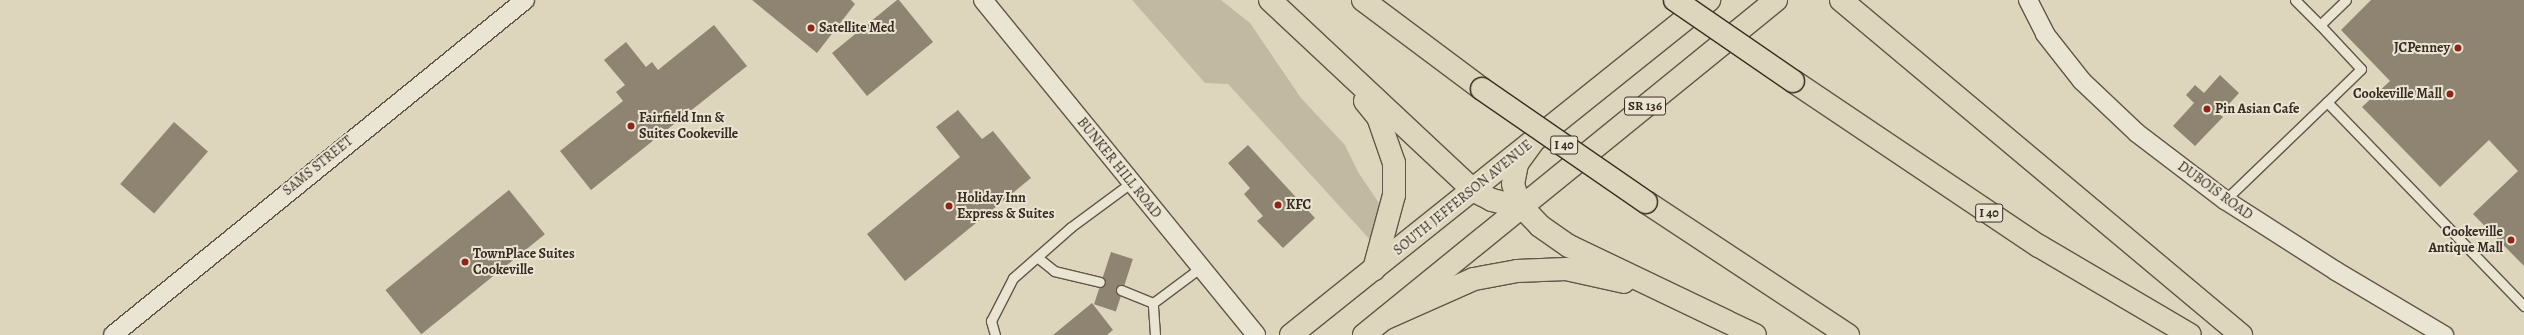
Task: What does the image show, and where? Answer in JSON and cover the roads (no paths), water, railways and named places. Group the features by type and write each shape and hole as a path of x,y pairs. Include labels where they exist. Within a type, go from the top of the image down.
{"main road":[{"path":"1270,0 1473,190 1492,200 1521,207"},
{"name":"I 40","path":"1363,0 1482,89 1646,202 1848,335"},
{"name":"I 40","path":"1675,0 2039,246 2190,335"},
{"name":"SOUTH JEFFERSON AVENUE","path":"1291,335 1709,0"},
{"path":"1841,0 2241,335"},
{"name":"SR 136","path":"1364,335 1772,2"},
{"path":"1324,52 1378,117 1394,163 1394,195 1374,269"},
{"path":"1532,143 1518,164 1513,184 1521,207 1540,226 1569,246 1754,335"},
{"path":"1384,318 1474,279 1517,271 1566,269 1615,280 1690,305"}],"street":[{"name":"SAMS STREET","path":"113,335 525,0"},
{"name":"BUNKER HILL ROAD","path":"983,0 1256,335"},
{"name":"DUBOIS ROAD","path":"2028,0 2045,34 2082,81 2137,133 2225,200 2336,271 2444,335"}],"lane":[{"path":"2225,200 2361,69 2295,0"},
{"path":"2320,25 2346,0"},
{"path":"2327,102 2524,306"},
{"path":"995,335 991,321 1012,278 1071,227 1132,182"},
{"path":"1037,257 1054,271 1100,282"},
{"path":"1153,303 1200,268"},
{"path":"1121,290 1153,303"},
{"path":"1153,303 1155,335"}],"place":[{"name":"Satellite Med","path":"811,28"},
{"name":"JCPenney","path":"2458,48"},
{"name":"Cookeville Mall","path":"2450,94"},
{"name":"Pin Asian Cafe","path":"2207,109"},
{"name":"Fairfield Inn & Suites Cookeville","path":"631,126"},
{"name":"KFC","path":"1278,205"},
{"name":"Holiday Inn Express & Suites","path":"949,206"},
{"name":"Cookeville Antique Mall","path":"2511,240"},
{"name":"TownPlace Suites Cookeville","path":"465,262"}]}
